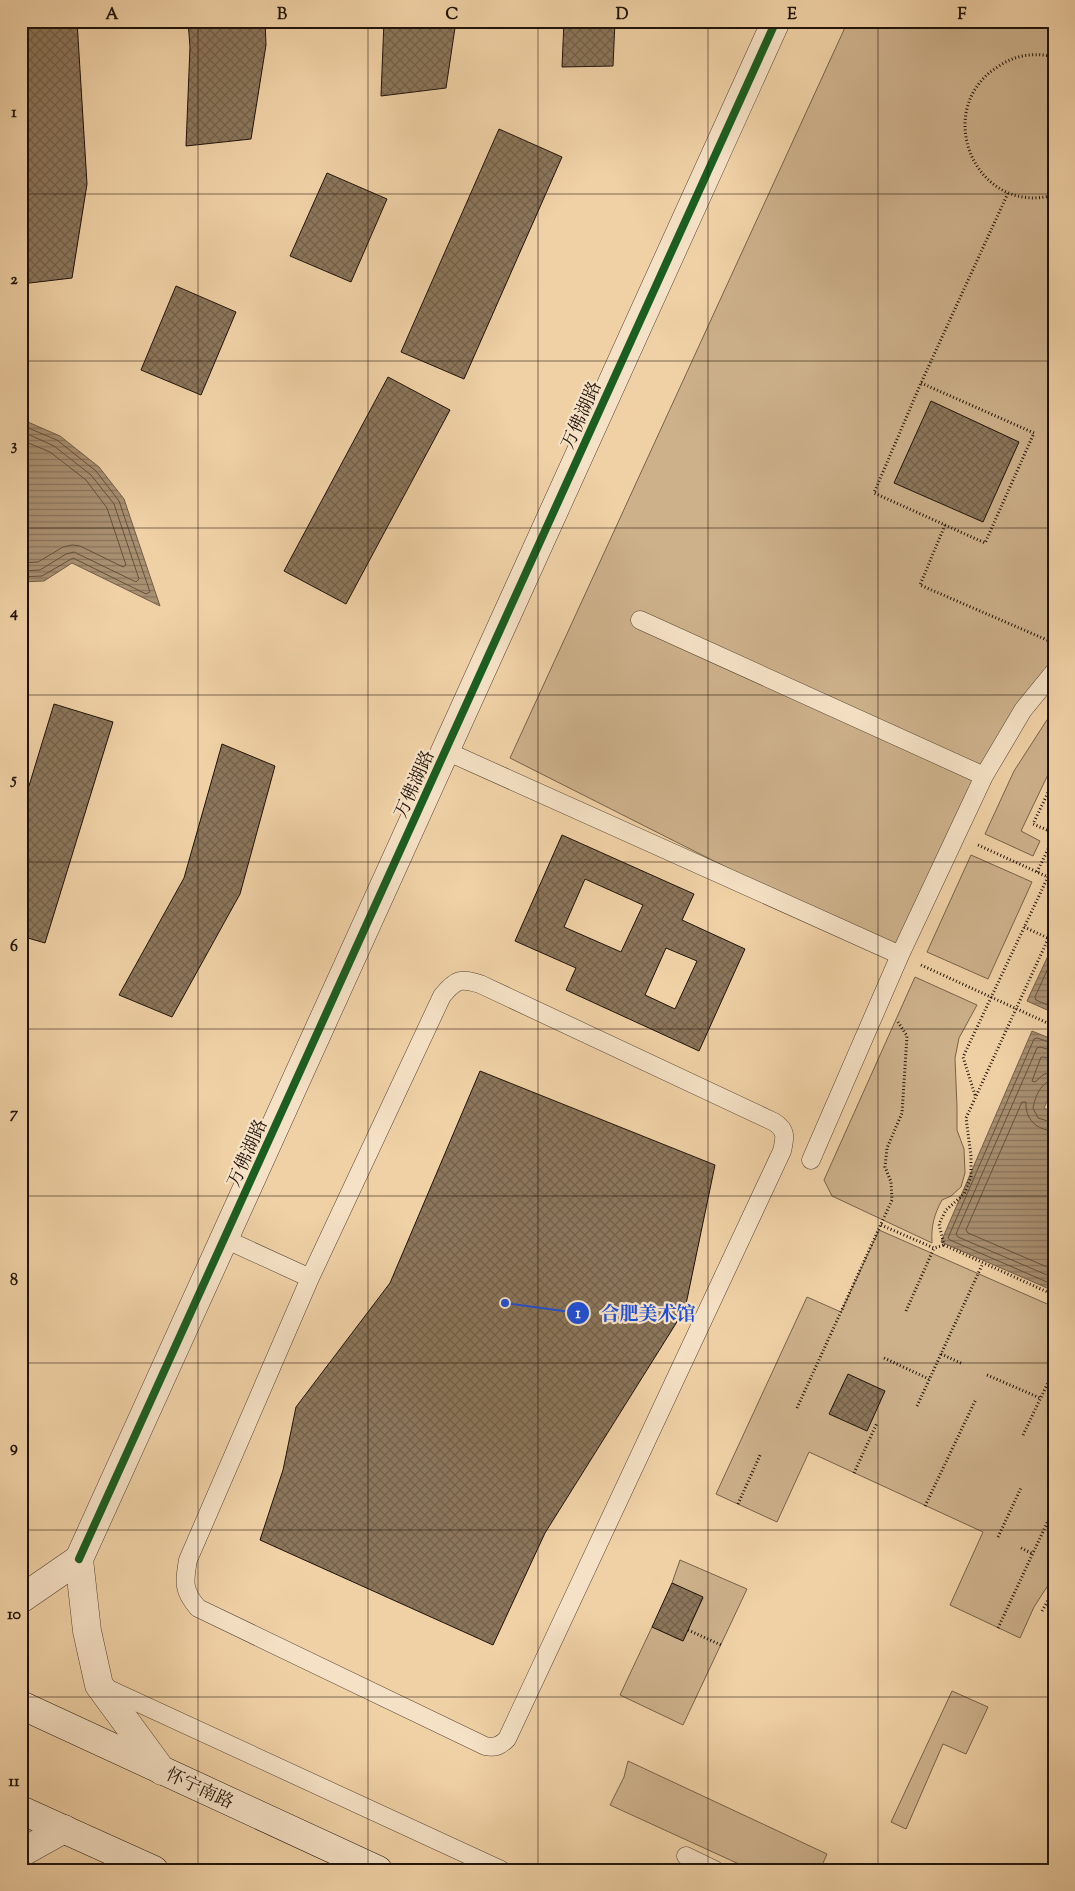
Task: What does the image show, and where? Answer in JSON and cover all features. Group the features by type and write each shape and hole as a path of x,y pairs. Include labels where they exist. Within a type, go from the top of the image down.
{"street":[{"name":"万佛湖路","path":"79,1559 776,21"},
{"path":"21,1599 79,1559 87,1630 99,1685 162,1771"},
{"name":"怀宁南路","path":"21,1705 378,1870"},
{"path":"21,1810 154,1870"},
{"path":"21,1853 64,1829"}],"lane":[{"path":"640,620 984,776"},
{"path":"811,1160 900,955 984,776 1023,710 1054,672"},
{"path":"446,751 900,955"},
{"path":"459,980 480,984 774,1122 784,1129 785,1135 782,1151 507,1739 501,1745 496,1747 485,1746 198,1608 190,1599 185,1587 188,1560 310,1278 442,996 451,985 459,980"},
{"path":"225,1239 310,1278"},
{"path":"99,1685 501,1870"},
{"path":"686,1856 715,1870"}],"path":[{"path":"1054,58 1044,55 1025,55 1007,60 990,71 978,84 969,101 964,118 965,137 970,155 979,170 992,184 1008,193 1026,198 1044,198 1054,195"},
{"path":"921,383 1034,433 985,542 874,493 921,383 1008,193"},
{"path":"945,524 920,585 1054,642"},
{"path":"1036,872 1054,835 1033,824 1054,780"},
{"path":"957,835 1048,877"},
{"path":"975,1096 963,1057 1054,864"},
{"path":"944,1245 940,1224 946,1210 964,1194 971,1177 972,1156 966,1118 1054,926"},
{"path":"1024,927 1048,938"},
{"path":"900,955 1054,1026"},
{"path":"797,1408 892,1200 891,1182 885,1167 886,1148 902,1113 907,1036 898,1021 878,1008"},
{"path":"881,1225 934,1248 944,1245 1054,1295"},
{"path":"906,1311 934,1248"},
{"path":"917,1406 983,1263"},
{"path":"941,1354 963,1364"},
{"path":"884,1358 929,1380"},
{"path":"1023,1435 1054,1370"},
{"path":"987,1375 1040,1398"},
{"path":"925,1506 976,1399"},
{"path":"854,1473 877,1423"},
{"path":"738,1504 762,1454"},
{"path":"998,1537 1021,1488"},
{"path":"998,1628 1054,1508"},
{"path":"1021,1548 1033,1554"},
{"path":"1042,1611 1054,1590"},
{"path":"688,1630 721,1645"}],"shaded area":[{"path":"848,21 1054,21 1054,676 1023,710 900,955 510,758"},
{"path":"1054,709 1054,762 1021,831 1040,841 1033,856 985,834 1014,771"},
{"path":"971,855 1032,882 988,979 927,952"},
{"path":"915,977 977,1005 959,1038 955,1058 957,1130 964,1149 965,1173 961,1187 951,1196 942,1200 939,1205 932,1231 932,1243 832,1196 824,1180"},
{"path":"879,1230 1054,1307 1054,1576 1034,1607 1020,1638 950,1605 983,1532 809,1452 777,1522 716,1494 807,1297 841,1312"},
{"path":"680,1560 747,1589 683,1725 620,1695 652,1627 683,1641 703,1598 672,1583"},
{"path":"952,1691 988,1707 966,1754 943,1744 906,1829 891,1822"},
{"path":"628,1761 827,1854 820,1870 752,1870 610,1805 624,1777"}],"water":[{"path":"21,419 60,436 99,467 124,499 160,606 72,563 44,581 21,582"},
{"path":"1054,943 1054,1013 1027,1001"},
{"path":"1032,1031 1054,1040 1054,1087 1044,1108 1054,1113 1054,1291 941,1242"}],"building":[{"path":"21,21 77,21 87,184 72,278 21,284"},
{"path":"188,21 265,21 266,45 251,139 186,146 190,47"},
{"path":"384,21 456,21 446,88 381,96"},
{"path":"564,21 615,21 613,66 562,67"},
{"path":"499,129 562,157 464,379 401,352"},
{"path":"327,173 387,199 351,282 290,256"},
{"path":"176,286 236,312 201,395 141,370"},
{"path":"388,377 450,410 346,604 284,571"},
{"path":"931,401 1019,442 983,522 894,483"},
{"path":"54,704 113,722 45,943 21,936 21,812"},
{"path":"222,744 275,766 240,894 172,1017 119,995 184,878"},
{"path":"562,835 694,894 682,920 745,949 699,1051 566,990 576,968 515,941","holes":["585,879 643,905 621,952 564,927","666,948 697,961 675,1009 645,995"]},
{"path":"480,1071 715,1165 685,1309 545,1533 493,1645 260,1540 283,1470 296,1407 390,1283"},
{"path":"848,1374 885,1391 867,1431 829,1414"},
{"path":"672,1583 703,1597 683,1641 652,1627"}],"cycle path":[{"path":"79,1559 776,21"}],"place":[{"name":"合肥美术馆","path":"505,1303"}]}
